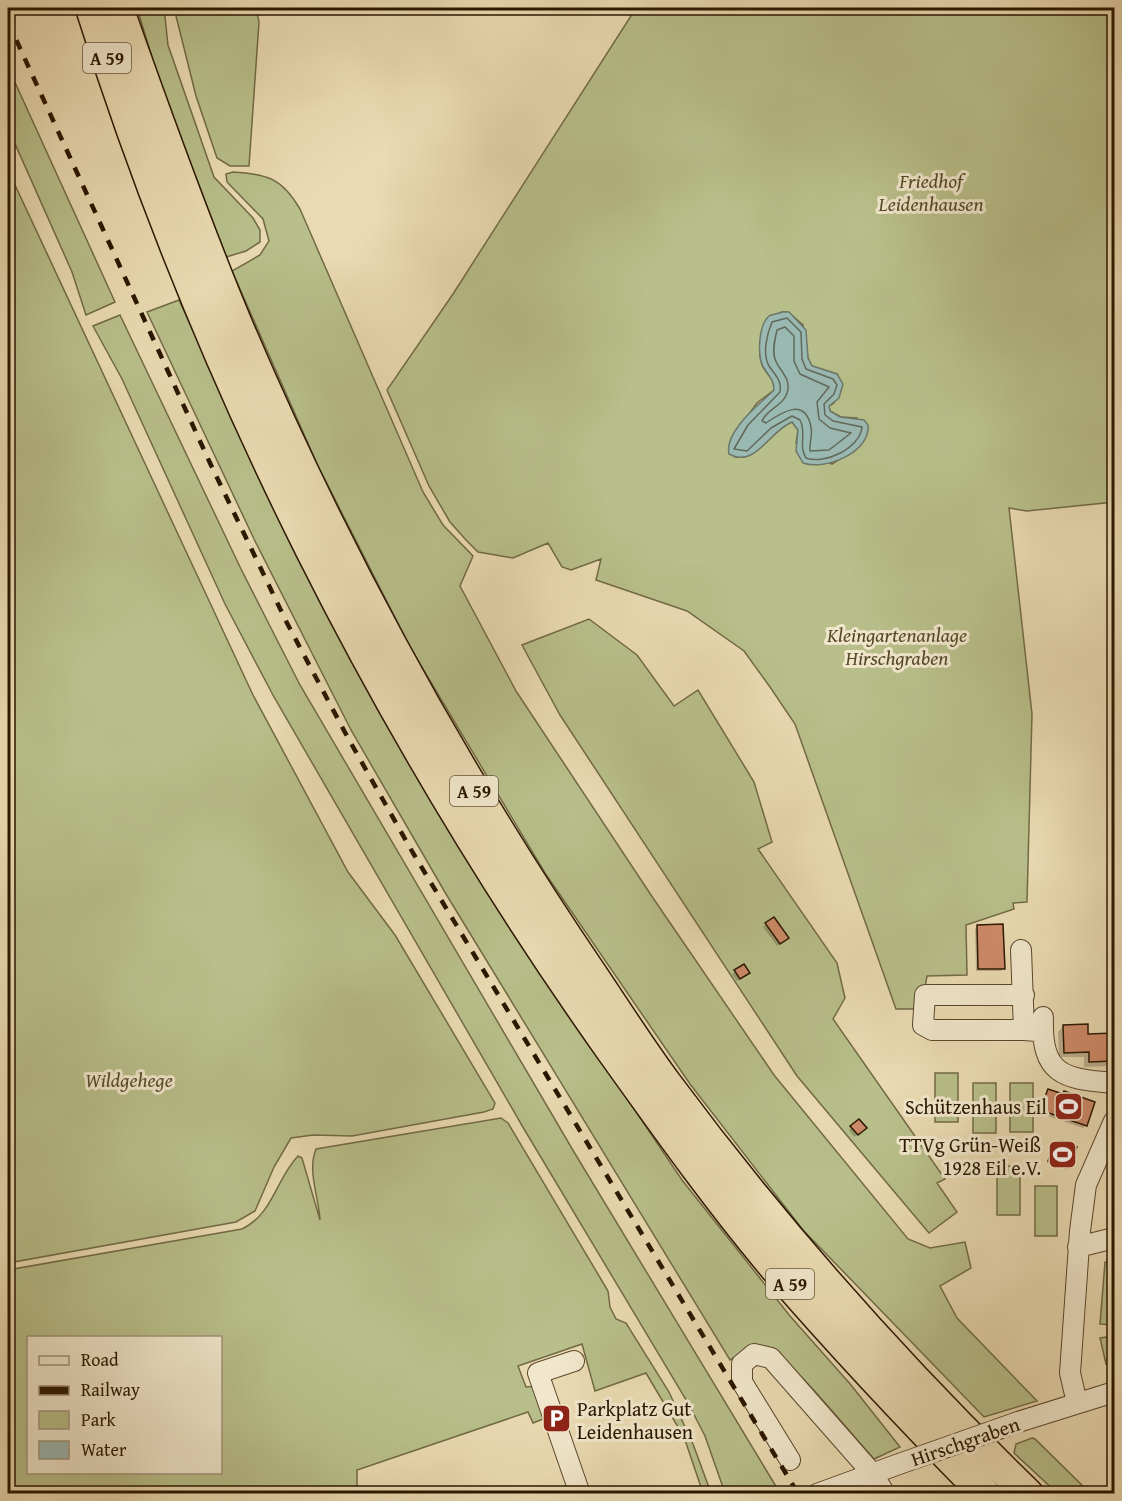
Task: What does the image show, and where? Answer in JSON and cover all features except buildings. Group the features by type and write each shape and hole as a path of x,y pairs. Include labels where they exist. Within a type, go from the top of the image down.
{"highway":[{"name":"A 59","path":"91,8 152,191 211,335 283,492 357,640 437,785 537,945 690,1162 782,1275 895,1400 985,1494"},
{"name":"A 59","path":"118,8 236,322 381,629 460,770 558,924 665,1082 805,1257 942,1410 1029,1494"},
{"name":"A 59","path":"895,1400 962,1494"}],"street":[{"path":"1021,950 1024,995 1047,1059 1055,1070 1082,1080 1114,1083"},
{"path":"1024,995 925,995 923,1025 932,1030 1037,1026"},
{"path":"1077,1404 1070,1373 1078,1247 1086,1185 1114,1121"},
{"path":"1078,1247 1114,1238"},
{"path":"790,1460 742,1382 742,1364 754,1354 771,1358 872,1473 885,1494"},
{"path":"574,1360 538,1373 580,1494"},
{"name":"Hirschgraben","path":"817,1494 1018,1422 1114,1392"}],"green space":[{"path":"137,8 164,8 168,45 214,177 253,218 260,230 260,242 246,251 226,257 158,77"},
{"path":"174,8 256,8 259,22 249,166 230,166 217,158 196,96"},
{"name":"Friedhof Leidenhausen","path":"636,8 1114,8 1114,502 1027,511 1009,508 1032,714 1027,902 1013,903 1014,909 966,925 967,975 927,976 921,1009 896,1009 795,724 744,651 687,611 596,580 601,559 571,570 562,567 548,543 513,558 478,552 450,522 429,486 387,390 453,294","holes":["782,312 788,312 803,325 808,358 812,366 837,374 834,403 829,406 830,411 841,417 857,418 849,453 832,464 796,443 798,430 792,422 778,431 758,450 743,457 735,457 735,433 757,403 774,390 772,379 764,368 760,354 760,342 765,324 767,319"]},
{"path":"8,67 115,302 86,315 72,272 8,128"},
{"name":"Wildgehege","path":"8,170 253,695 348,872 395,935 495,1103 493,1109 484,1112 352,1136 313,1135 291,1138 274,1167 255,1211 236,1222 8,1263"},
{"path":"233,172 264,176 280,184 300,209 423,492 443,525 473,556 460,586 516,691 774,1075 908,1239 930,1248 965,1242 971,1268 940,1286 957,1318 1037,1401 984,1417 803,1230 690,1084 545,873 411,649 318,466 232,271 260,255 269,241 263,219 227,182 226,174"},
{"path":"179,300 283,524 360,672 479,879 682,1180 790,1316 851,1385 900,1447 874,1459 820,1397 774,1351 760,1345 730,1360 446,894 351,730 254,539 147,312"},
{"path":"120,315 241,569 300,685 574,1152 780,1493 725,1493 705,1436 688,1403 524,1129 274,697 225,604 122,379 93,326"},
{"path":"589,619 637,655 674,706 698,690 754,782 772,842 758,849 837,963 845,998 833,1019 945,1179 937,1183 957,1212 929,1233 797,1076 560,715 522,645"},
{"path":"935,1073 958,1073 958,1122 935,1122"},
{"path":"973,1083 996,1083 996,1133 973,1133"},
{"path":"1010,1083 1033,1083 1033,1132 1010,1132"},
{"path":"501,1118 508,1123 608,1291 610,1307 616,1319 626,1323 669,1392 693,1444 711,1493 703,1493 684,1437 646,1373 595,1391 582,1344 518,1366 526,1387 538,1386 548,1417 533,1423 528,1412 357,1470 357,1493 8,1494 8,1270 242,1229 252,1223 268,1205 284,1175 298,1156 302,1158 320,1220 313,1175 316,1149"},
{"path":"997,1166 1020,1166 1020,1215 997,1215"},
{"path":"1035,1186 1057,1186 1057,1236 1035,1236"},
{"path":"1105,1262 1114,1263 1114,1325 1100,1324"},
{"path":"1114,1336 1114,1362 1106,1364 1100,1338"},
{"path":"1032,1438 1090,1493 1057,1493 1014,1453 1016,1444"}],"water":[{"path":"789,312 806,330 808,358 812,366 837,374 843,384 839,398 829,406 830,411 840,417 864,420 868,425 867,435 855,451 834,462 812,465 803,463 796,451 798,430 792,422 784,426 755,453 738,457 729,454 729,445 737,427 774,390 760,357 760,342 765,321 770,315"}],"railway":[{"path":"8,22 210,463 287,623 348,738 413,853 794,1487"}],"place":[{"name":"Schützenhaus Eil","path":"1068,1106"},
{"name":"TTVg Grün-Weiß 1928 Eil e.V.","path":"1062,1155"},
{"name":"Parkplatz Gut Leidenhausen","path":"556,1419"}],"park label":[{"name":"Kleingartenanlage Hirschgraben","path":"897,646"}]}
